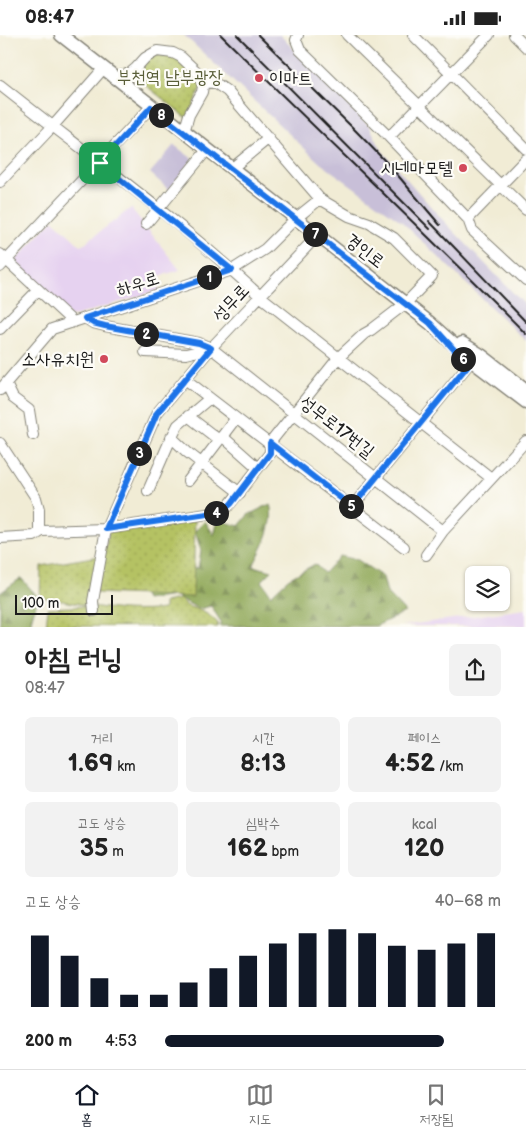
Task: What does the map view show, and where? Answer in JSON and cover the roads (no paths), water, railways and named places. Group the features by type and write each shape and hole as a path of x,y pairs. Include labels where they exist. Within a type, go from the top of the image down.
{"main road":[{"name":"경인로","path":"61,35 184,133 430,323 472,361 526,401"},
{"name":"경인로","path":"430,323 468,365 526,409"},
{"name":"경인로","path":"430,323 481,355 526,390"}],"street":[{"path":"298,35 296,40 300,51 389,137 468,219 472,230 526,280"},
{"path":"347,35 526,209"},
{"path":"413,35 526,149"},
{"path":"389,137 489,35"},
{"path":"514,35 526,47"},
{"path":"114,78 130,73 150,53 165,51 181,57 196,71 202,82 202,93 188,115 184,133"},
{"path":"2,177 52,127 103,69"},
{"path":"0,538 34,536 42,531 106,529 221,512 240,493 270,453 270,443 338,358 364,334 405,304 432,276 394,238 369,223 349,216 320,199 270,138 227,91 216,83 202,82"},
{"path":"0,85 232,270 260,296 491,478"},
{"path":"73,322 2,261 100,163 151,107"},
{"path":"231,169 270,138"},
{"path":"146,225 207,150"},
{"path":"468,219 526,159"},
{"name":"하우로","path":"3,387 52,329 232,270 265,249 295,219 320,199"},
{"name":"성무로","path":"94,611 93,601 106,529 157,413 211,348 317,236"},
{"path":"0,329 38,290"},
{"path":"85,318 93,323 105,326 199,343 211,348"},
{"path":"430,323 526,397"},
{"path":"145,352 186,354 211,348"},
{"name":"성무로17번길","path":"211,348 443,531"},
{"path":"352,507 468,365"},
{"path":"185,379 404,547"},
{"path":"3,387 13,398 29,409 33,435"},
{"path":"148,491 178,425 210,398"},
{"path":"188,416 258,468"},
{"path":"188,481 236,418"},
{"path":"172,437 201,463 240,493"},
{"path":"426,555 443,531 526,441"},
{"path":"0,443 36,498 39,509 39,533"}],"railway":[{"path":"221,35 526,334"},
{"path":"237,35 430,229"},
{"path":"258,35 389,165 440,225"},
{"path":"429,221 526,322"}],"place":[{"name":"이마트","path":"259,78"},
{"name":"시네마모텔","path":"463,168"},
{"name":"소사유치원","path":"104,359"}],"park label":[{"name":"부천역 남부광장","path":"170,77"}]}
